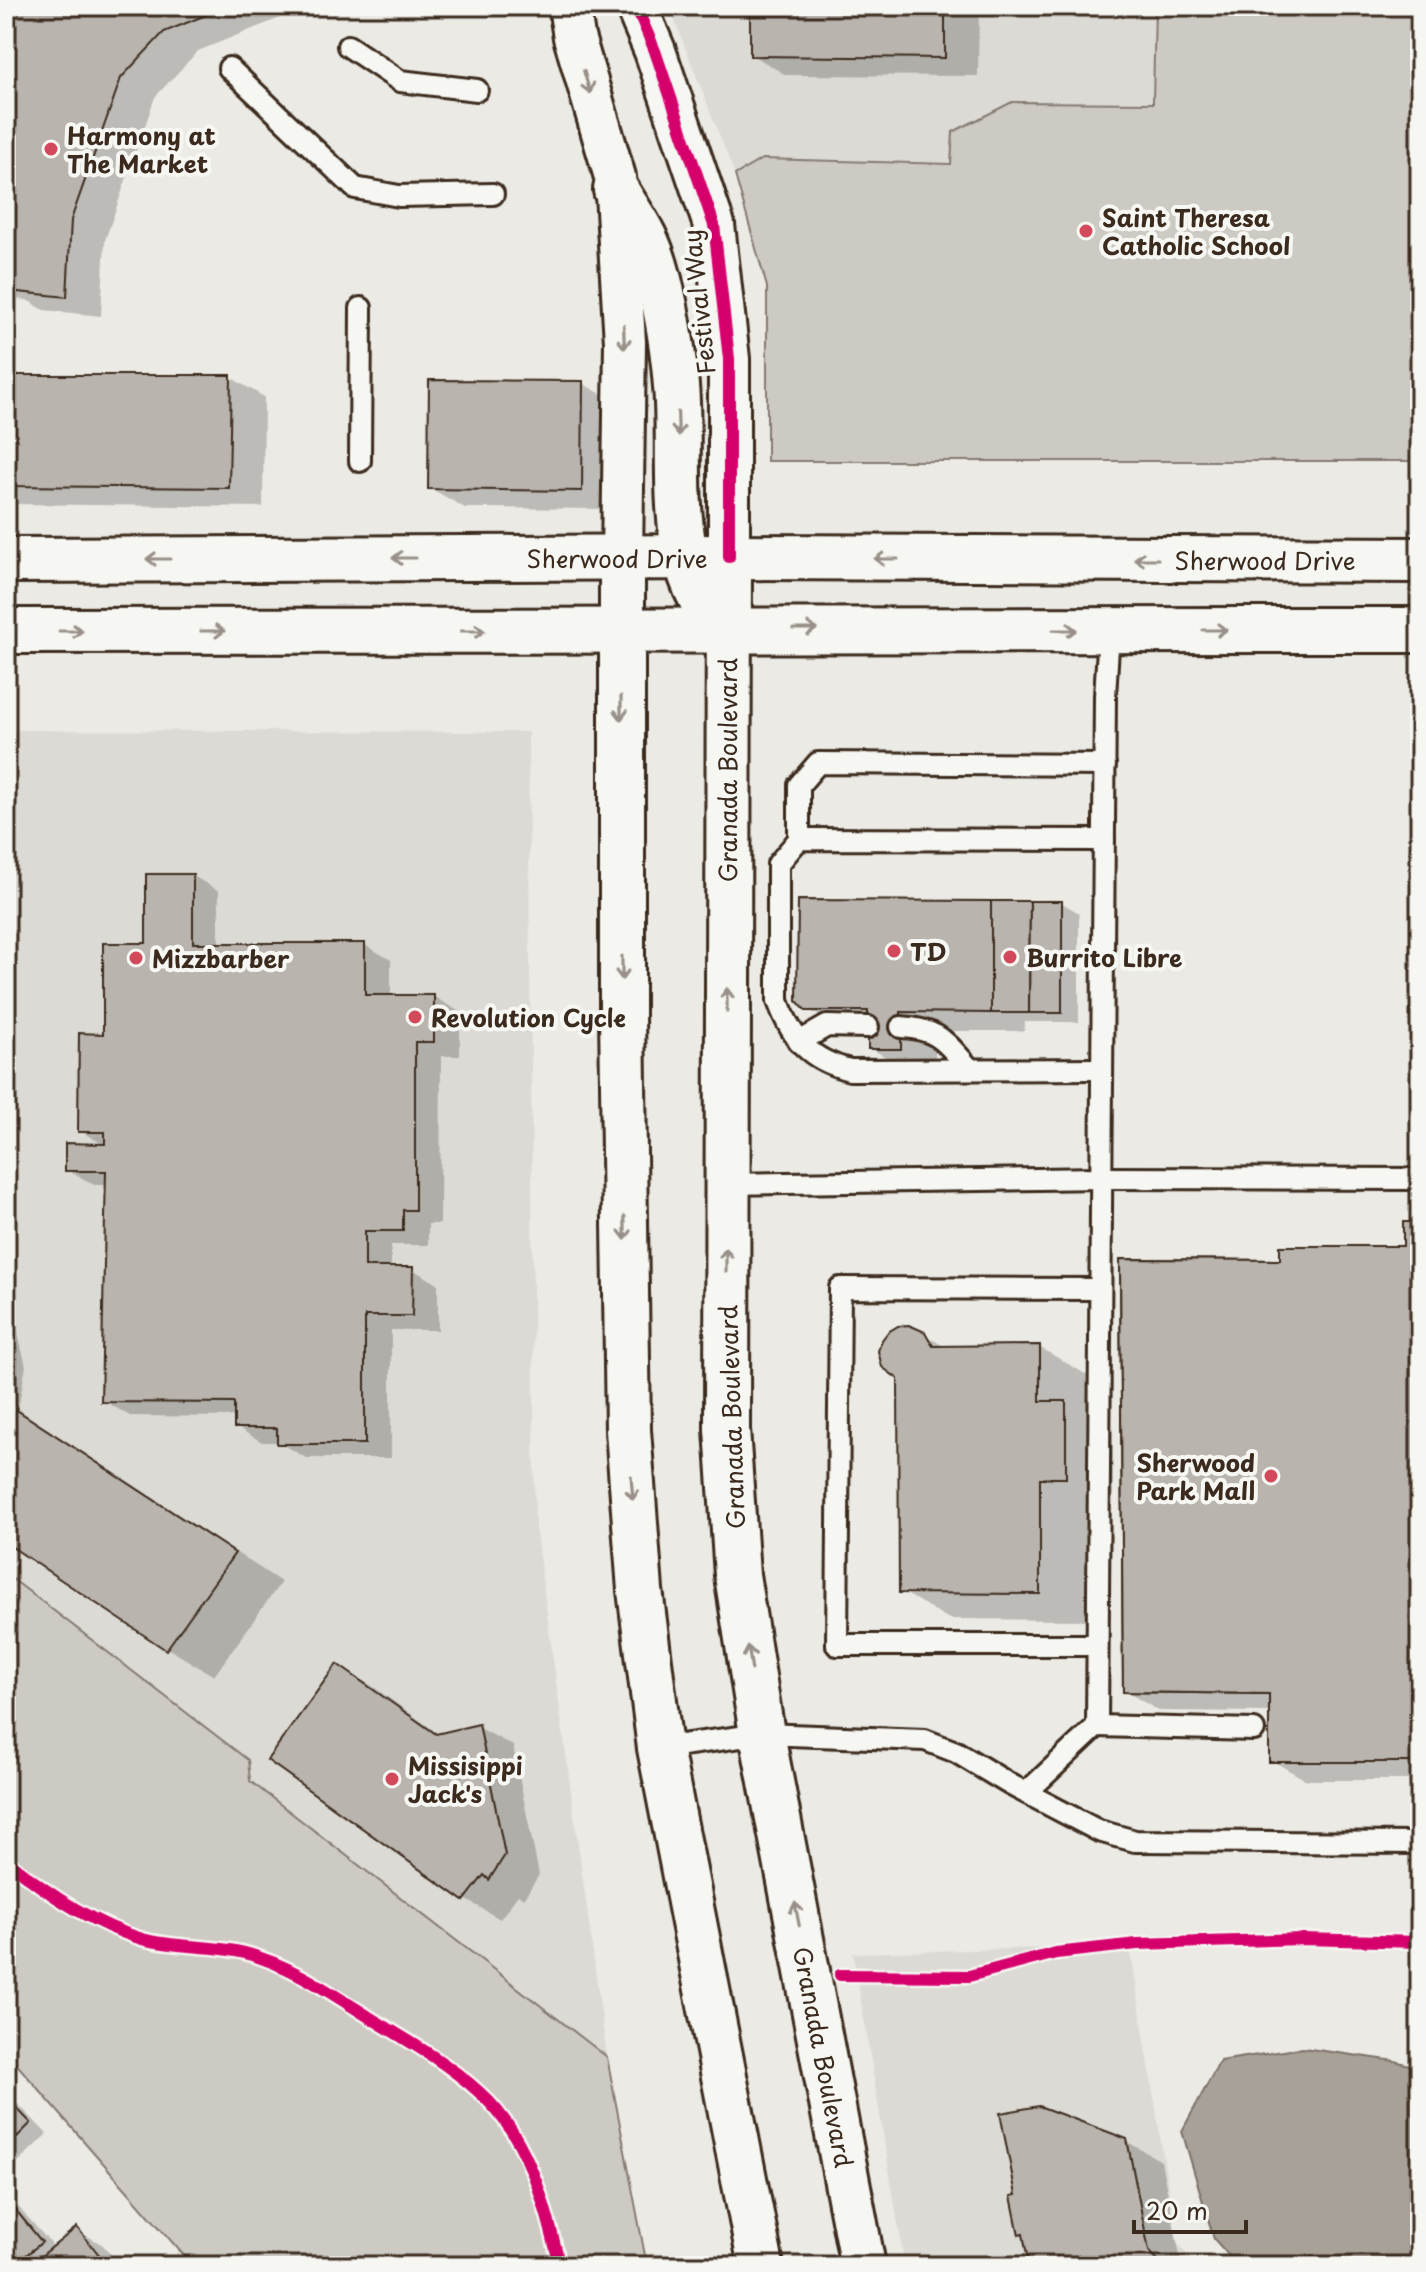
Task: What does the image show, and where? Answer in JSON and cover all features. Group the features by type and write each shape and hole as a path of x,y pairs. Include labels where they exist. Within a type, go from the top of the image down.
{"main road":[{"path":"616,190 646,240 663,300 676,387 679,497 686,557 706,608 727,630"},
{"name":"Sherwood Drive","path":"6,560 729,557 1420,560"},
{"name":"Granada Boulevard","path":"729,557 727,1429 737,1575 762,1734 863,2266"},
{"path":"622,559 622,999 628,1430 640,1590 660,1748 761,2266"},
{"path":"6,631 1420,630"}],"street":[{"path":"569,6 574,37 615,177 625,342 622,559"},
{"name":"Festival Way","path":"636,6 655,51 714,225 729,359 729,557"}],"lane":[{"path":"348,46 400,81 477,90"},
{"path":"229,68 355,188 399,196 493,194"},
{"path":"360,461 361,308"},
{"path":"1097,1726 1104,840 1109,631"},
{"path":"1102,1069 850,1070 830,1065 810,1054 786,1022 778,1001 778,864 799,839 799,785 818,763 1105,765"},
{"path":"799,839 1104,840"},
{"path":"799,1042 827,1026 868,1027"},
{"path":"901,1027 923,1028 940,1036 970,1069"},
{"path":"726,1184 1101,1178 1420,1179"},
{"path":"1097,1645 837,1645 840,1288 1100,1289"},
{"path":"1027,1792 1097,1726 1254,1730"},
{"path":"660,1748 762,1734 925,1740 956,1752 1099,1831 1135,1841 1420,1843"}],"shaded area":[{"name":"Saint Theresa Catholic School","path":"669,6 1420,6 1420,461 767,461 767,287 735,175"},
{"name":"Saint Theresa Catholic School","path":"1155,6 1420,6 1420,461 767,461 767,287 735,175 762,159 951,164 953,132 1012,102 1153,103"},
{"path":"6,730 528,732 535,1526 607,2057 6,1593"},
{"path":"6,1574 248,1760 250,1781 607,2057 647,2266 193,2266 6,2052"},
{"path":"1130,1946 1177,2243 1198,2266 905,2266 853,1953"},
{"path":"1303,2048 1395,2061 1420,2068 1420,2266 1238,2266 1214,2239 1182,2131 1220,2061"}],"building":[{"name":"Harmony at The Market","path":"11,6 228,6 164,32 121,78 71,220 67,297 8,291 9,282 6,282 6,22"},
{"path":"750,6 945,6 945,58 750,56"},
{"path":"6,375 231,375 229,488 6,486"},
{"path":"429,380 583,381 582,491 428,489"},
{"path":"146,874 193,874 193,943 365,943 365,995 434,995 434,1042 415,1042 415,1210 403,1210 403,1231 365,1231 365,1267 413,1267 412,1316 365,1316 365,1444 277,1444 277,1428 234,1428 234,1403 101,1402 106,1171 65,1171 65,1143 105,1144 105,1132 78,1132 79,1033 103,1034 103,943 146,943"},
{"name":"TD","path":"798,900 991,901 991,1013 901,1012 901,1049 868,1049 868,1011 806,1011 797,1001"},
{"name":"Burrito Libre","path":"991,901 1030,901 1029,1013 991,1013"},
{"path":"1030,901 1062,901 1062,1013 1029,1013"},
{"name":"Sherwood Park Mall","path":"1403,1222 1420,1222 1420,1762 1269,1762 1269,1694 1123,1692 1120,1259 1280,1260 1280,1246 1403,1246"},
{"name":"Sherwood Park Mall","path":"1403,1222 1420,1222 1420,1762 1269,1762 1269,1694 1123,1692 1120,1259 1280,1260 1280,1246 1403,1246"},
{"path":"909,1325 925,1332 933,1346 1040,1345 1040,1401 1066,1401 1066,1478 1040,1478 1040,1594 899,1593 898,1379 882,1367 878,1351 888,1332 898,1326"},
{"path":"6,1403 235,1553 166,1650 6,1543"},
{"name":"Missisippi Jack's","path":"337,1664 436,1734 479,1724 505,1855 489,1880 484,1875 464,1901 267,1760"},
{"path":"6,2097 31,2123 6,2148"},
{"path":"1039,2106 1127,2139 1149,2251 1163,2266 1029,2266 1011,2196 1016,2195 1000,2113"},
{"path":"6,2198 42,2242 13,2266 6,2266"},
{"path":"77,2227 108,2266 29,2266"}],"cycle path":[{"path":"636,6 655,51 714,225 729,359 729,557"},
{"path":"6,1860 70,1906 124,1933 155,1942 245,1953 294,1972 453,2071 496,2110 523,2150 541,2196 560,2266"},
{"path":"840,1975 969,1976 1056,1953 1137,1944 1302,1939 1420,1942"}],"place":[{"name":"Harmony at The Market","path":"51,149"},
{"name":"Saint Theresa Catholic School","path":"1086,231"},
{"name":"TD","path":"894,951"},
{"name":"Burrito Libre","path":"1010,957"},
{"name":"Mizzbarber","path":"136,958"},
{"name":"Revolution Cycle","path":"415,1017"},
{"name":"Sherwood Park Mall","path":"1271,1476"},
{"name":"Missisippi Jack's","path":"392,1779"}]}
